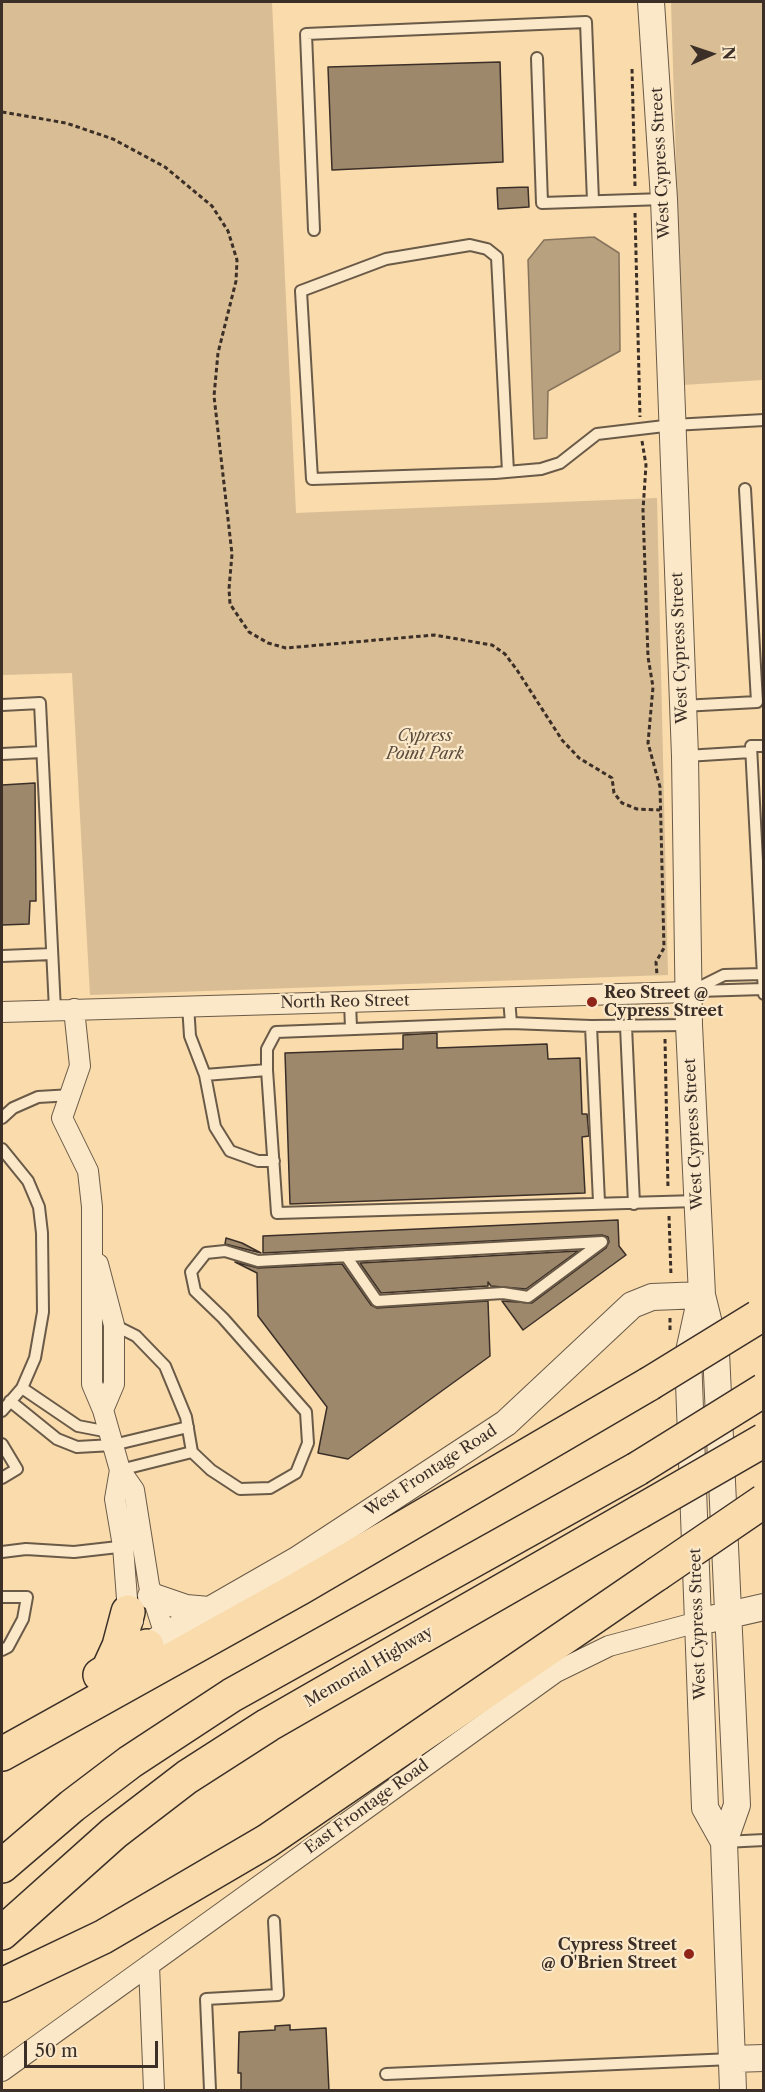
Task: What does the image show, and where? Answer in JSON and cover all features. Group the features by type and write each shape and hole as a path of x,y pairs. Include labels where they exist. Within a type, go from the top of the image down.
{"highway":[{"path":"2,1754 300,1588 649,1384 761,1315"},
{"path":"2,1866 72,1806 130,1762 232,1695 637,1469 764,1390"},
{"name":"Memorial Highway","path":"2,1933 114,1833 187,1777 268,1725 764,1440"},
{"path":"2,1985 64,1956 188,1890 267,1841 764,1501"},
{"path":"108,1670 140,1604"},
{"path":"2,1732 156,1640"},
{"path":"2,1837 59,1800 130,1762"}],"street":[{"name":"West Cypress Street","path":"651,2 664,199 673,425 685,756 691,992 689,1025 702,1295 716,1352 736,1805 724,1842 734,2091"},
{"name":"North Reo Street","path":"2,1012 691,992"},
{"path":"64,1009 80,1065 72,1095 62,1118 88,1171 92,1207 90,1237 92,1384 103,1410 120,1470 115,1499 133,1545 140,1604 156,1640"},
{"path":"90,1237 114,1325 114,1384 103,1410"},
{"name":"West Cypress Street","path":"702,1295 688,1356 705,1808 724,1842"},
{"name":"West Frontage Road","path":"156,1640 297,1560 506,1423 632,1305 652,1297 702,1295"},
{"path":"133,1545 140,1604 156,1640"},
{"path":"140,1604 210,1610"},
{"name":"East Frontage Road","path":"2,2071 556,1672 609,1646 764,1607"},
{"path":"149,1965 154,2091"},
{"path":"732,2059 764,2058"}],"lane":[{"path":"314,230 306,34 586,22 593,201"},
{"path":"537,58 542,203 664,199"},
{"path":"508,472 497,258 488,249 470,245 386,259 301,291 312,479 508,472 541,469 560,462 597,434 673,425 764,420"},
{"path":"682,706 757,702 745,489"},
{"path":"750,581 764,580"},
{"path":"2,705 40,703 52,954 64,1009"},
{"path":"764,746 751,746 758,794 764,994"},
{"path":"2,754 42,752"},
{"path":"685,756 751,752"},
{"path":"2,956 52,954"},
{"path":"691,992 724,975 762,974"},
{"path":"691,992 763,989"},
{"path":"509,998 511,1023"},
{"path":"350,1002 351,1029"},
{"path":"188,1005 190,1036 205,1075 216,1127 230,1151 258,1161 274,1161"},
{"path":"689,1025 591,1026 511,1023 276,1032 267,1049 267,1070 277,1213 598,1202 634,1204 698,1201"},
{"path":"591,1026 598,1202"},
{"path":"626,1026 634,1204"},
{"path":"205,1075 267,1070"},
{"path":"2,1118 13,1108 38,1097 72,1095"},
{"path":"2,1149 28,1181 39,1207 42,1233 43,1312 35,1358 22,1388 2,1411"},
{"path":"114,1325 136,1336 165,1366 176,1390 188,1428 192,1452 211,1470 240,1489 270,1488 296,1473 308,1443 306,1412 223,1317 195,1291 191,1272 206,1252 225,1251 258,1261 602,1242 528,1297 503,1293 377,1300 346,1257"},
{"path":"22,1388 78,1426 111,1438"},
{"path":"10,1401 57,1438 77,1447 111,1438 188,1428"},
{"path":"2,1444 17,1469 2,1478"},
{"path":"120,1470 192,1452"},
{"path":"2,1552 26,1549 74,1552 133,1545"},
{"path":"2,1597 27,1597 23,1618 8,1647 2,1650"},
{"path":"724,1842 764,1840"},
{"path":"210,2091 206,1999 278,1995 274,1921"},
{"path":"386,2074 732,2059"}],"path":[{"path":"632,59 635,185"},
{"path":"635,211 640,415"},
{"path":"643,445 646,465 643,510 648,657 653,687 647,737 660,787 664,948 656,962"},
{"path":"665,1035 668,1190"},
{"path":"669,1214 671,1271"}],"green space":[{"name":"Cypress Point Park","path":"2,2 272,2 296,513 657,498 668,975 90,995 72,673 2,675"},
{"path":"671,2 763,2 763,380 683,385"}],"shaded area":[{"path":"594,237 619,253 620,351 548,391 547,438 534,439 528,260 544,240"}],"building":[{"path":"500,62 503,162 332,170 328,67"},
{"path":"528,187 529,207 498,209 497,188"},
{"path":"35,783 36,901 30,901 29,924 2,925 2,785"},
{"path":"437,1033 437,1048 547,1044 548,1059 580,1058 582,1114 587,1114 589,1136 582,1137 585,1193 290,1204 285,1053 403,1049 403,1035"},
{"path":"618,1220 619,1246 626,1255 523,1330 502,1301 532,1303 606,1248 609,1242 608,1237 602,1235 263,1253 263,1236"},
{"path":"226,1238 242,1243 261,1253 225,1244"},
{"path":"578,1251 526,1289 491,1286 488,1282 488,1286 381,1293 360,1263"},
{"path":"235,1262 258,1268 342,1264 371,1305 377,1308 488,1301 490,1356 348,1459 318,1453 327,1407 258,1316 257,1273"},
{"path":"290,2025 290,2030 326,2028 329,2091 241,2091 241,2073 238,2073 239,2032 275,2030 275,2026"}],"place":[{"name":"Reo Street @ Cypress Street","path":"592,1002"},
{"name":"Cypress Street @ O'Brien Street","path":"689,1954"}]}
